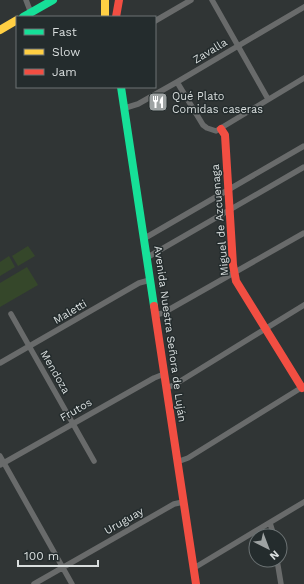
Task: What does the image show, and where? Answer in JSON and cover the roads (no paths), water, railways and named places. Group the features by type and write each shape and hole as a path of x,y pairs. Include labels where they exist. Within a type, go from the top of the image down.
{"main road":[{"path":"25,16 53,0"},
{"path":"105,0 105,16"},
{"path":"116,16 119,0"},
{"path":"0,30 16,21"},
{"name":"Avenida Nuestra Señora de Luján","path":"121,88 196,584"},
{"name":"Miguel de Azcuenaga","path":"221,128 225,135 229,211 236,281 303,387"}],"street":[{"path":"26,0 31,13"},
{"path":"156,20 191,0"},
{"path":"212,0 268,99"},
{"name":"Zavalla","path":"125,108 138,104 177,82 304,7"},
{"path":"177,82 203,125 207,128 216,130 304,78"},
{"path":"145,238 304,146"},
{"path":"148,258 304,167"},
{"path":"155,315 163,313 304,233"},
{"name":"Maletti","path":"0,363 139,283 150,280"},
{"path":"166,388 174,385 304,306"},
{"name":"Mendoza","path":"11,314 94,460"},
{"name":"Frutos","path":"2,464 72,423 164,374"},
{"path":"177,462 188,458 303,387"},
{"path":"0,456 2,464 72,584"},
{"name":"Uruguay","path":"34,584 174,504 183,502"},
{"path":"194,568 304,502"},
{"path":"270,523 272,528"},
{"path":"279,568 281,584"}],"place":[{"name":"Qué Plato Comidas caseras","path":"158,102"}]}
